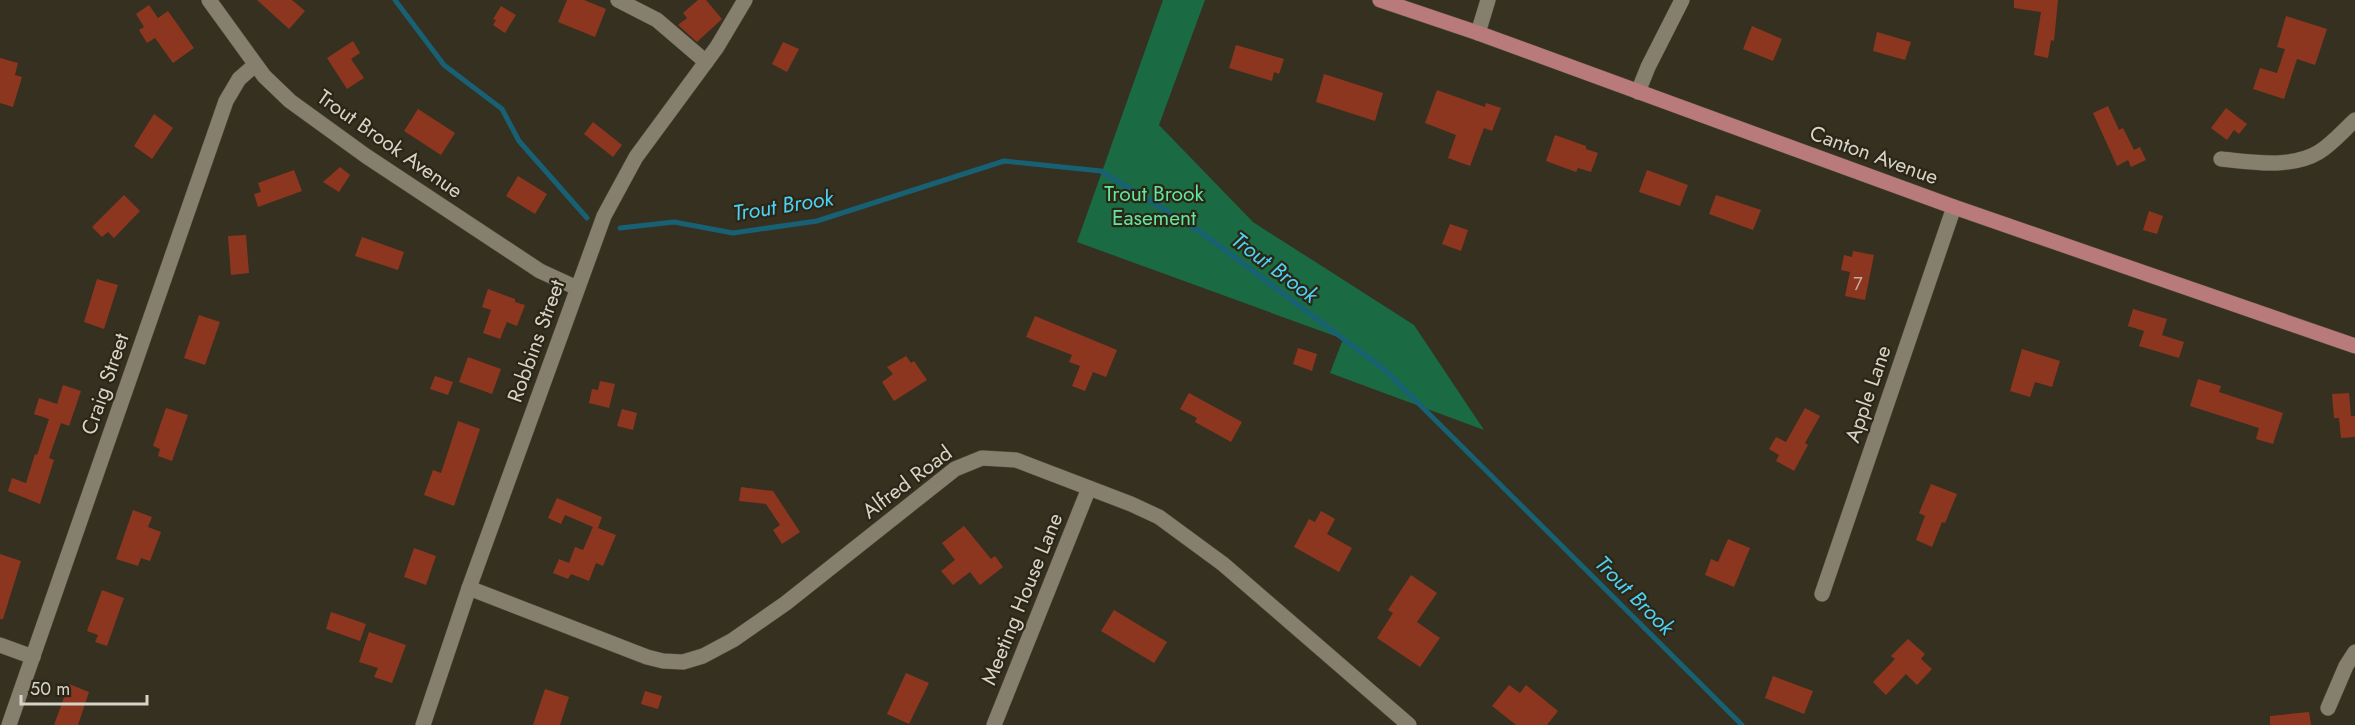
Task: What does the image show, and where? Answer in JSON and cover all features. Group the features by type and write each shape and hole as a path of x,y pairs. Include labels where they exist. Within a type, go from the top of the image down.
{"main road":[{"name":"Canton Avenue","path":"1380,0 1478,33 1954,207 2355,346"}],"street":[{"name":"Trout Brook Avenue","path":"209,0 255,65 279,92 366,156 540,271 578,288"},
{"path":"618,0 657,20 706,62"},
{"name":"Robbins Street","path":"423,725 469,588 600,226 623,177 647,140 706,62 745,0"},
{"path":"1478,33 1488,0"},
{"path":"1638,92 1682,0"},
{"name":"Craig Street","path":"9,725 226,101 239,79 255,65"},
{"path":"2221,159 2261,163 2295,161 2319,152 2355,120"},
{"name":"Apple Lane","path":"1822,594 1954,207"},
{"name":"Alfred Road","path":"469,588 647,657 683,662 715,650 751,628 786,603 947,475 973,460 993,458 1016,460 1145,510 1189,537 1223,564 1400,722"},
{"name":"Meeting House Lane","path":"994,725 1089,488"},
{"path":"0,645 33,657"},
{"path":"2328,708 2346,666 2355,652"}],"green space":[{"name":"Trout Brook Easement","path":"1163,0 1205,0 1159,125 1253,222 1414,325 1484,430 1330,373 1343,339 1077,242"}],"building":[{"path":"257,0 292,0 305,11 289,29"},
{"path":"567,0 584,0 606,9 595,37 558,22"},
{"path":"698,0 706,0 722,19 697,42 678,25 687,18 683,13"},
{"path":"2014,0 2058,0 2054,41 2051,40 2048,58 2034,55 2041,12 2014,8"},
{"path":"149,5 158,18 168,11 194,48 173,63 155,38 147,43 139,30 144,27 136,14"},
{"path":"501,6 516,15 505,33 493,25 496,20 493,19"},
{"path":"2286,16 2327,29 2315,65 2297,59 2284,99 2253,89 2260,68 2277,73 2285,49 2277,47"},
{"path":"1752,26 1782,39 1773,61 1743,49"},
{"path":"1877,32 1911,42 1905,60 1873,51"},
{"path":"353,41 360,53 351,59 364,78 347,89 327,58"},
{"path":"783,42 799,49 787,72 772,64"},
{"path":"1236,45 1284,59 1279,74 1274,72 1272,81 1229,68"},
{"path":"0,58 18,63 15,75 22,77 13,107 0,103"},
{"path":"1324,74 1383,93 1375,121 1316,102"},
{"path":"1437,90 1485,107 1486,103 1501,108 1492,131 1484,128 1470,166 1448,158 1456,135 1425,123"},
{"path":"2108,106 2119,130 2123,128 2134,150 2140,147 2146,160 2131,167 2128,160 2117,166 2093,113"},
{"path":"2226,108 2247,124 2239,134 2234,130 2227,140 2211,128"},
{"path":"418,109 455,133 441,155 404,131"},
{"path":"154,114 173,128 152,159 134,146"},
{"path":"593,122 622,145 613,157 584,134"},
{"path":"1555,135 1586,146 1586,149 1598,153 1591,172 1578,168 1576,172 1546,161"},
{"path":"340,167 350,175 339,192 323,182"},
{"path":"294,170 302,191 258,207 254,194 261,192 258,183"},
{"path":"1647,170 1688,185 1680,206 1639,192"},
{"path":"518,176 547,194 535,214 506,196"},
{"path":"124,195 140,211 114,238 108,232 102,237 92,227"},
{"path":"1716,195 1761,210 1753,230 1709,214"},
{"path":"2149,211 2163,216 2157,234 2143,230"},
{"path":"1450,224 1468,230 1461,251 1442,244"},
{"path":"246,235 249,273 231,275 228,236"},
{"path":"362,237 404,252 398,270 355,256"},
{"path":"1853,251 1874,255 1865,300 1845,296 1850,272 1841,270 1844,255 1852,257"},
{"path":"97,279 118,285 104,329 84,322"},
{"path":"488,289 525,305 517,326 507,322 500,339 483,333 491,310 482,307"},
{"path":"2133,309 2167,319 2162,335 2184,342 2179,358 2139,346 2144,331 2128,326"},
{"path":"199,315 220,322 205,365 184,358"},
{"path":"1035,316 1117,350 1106,377 1093,372 1085,391 1072,386 1080,366 1069,362 1072,355 1026,337"},
{"path":"1298,348 1317,354 1312,371 1293,364"},
{"path":"2022,349 2060,361 2052,387 2035,382 2030,397 2010,391"},
{"path":"906,356 911,363 914,361 927,380 894,401 882,382 893,374 887,367"},
{"path":"468,357 501,369 492,394 459,382"},
{"path":"435,376 453,382 448,395 430,389"},
{"path":"2198,379 2221,386 2219,392 2283,413 2273,444 2256,439 2259,428 2190,406"},
{"path":"600,381 615,384 609,408 589,403 592,389 598,390"},
{"path":"63,385 81,391 69,426 61,423 49,458 54,460 40,504 8,491 12,478 26,483 49,419 34,414 39,398 57,404"},
{"path":"1189,393 1242,422 1231,442 1195,422 1197,418 1180,409"},
{"path":"2349,393 2351,416 2355,416 2355,437 2341,438 2339,418 2334,418 2332,394"},
{"path":"166,408 188,415 172,461 158,456 160,449 153,446"},
{"path":"1805,408 1820,416 1805,443 1808,445 1794,471 1776,461 1779,455 1769,449 1776,437 1786,442"},
{"path":"622,409 637,413 633,430 617,426"},
{"path":"458,421 480,429 454,506 424,495 433,470 441,473"},
{"path":"1931,484 1957,494 1932,547 1916,540 1925,516 1919,513"},
{"path":"741,487 773,491 800,532 782,544 773,530 780,525 766,504 739,501"},
{"path":"557,498 602,517 598,528 616,535 603,566 596,563 589,581 571,574 568,579 553,573 559,559 569,563 575,547 583,550 593,527 565,515 561,524 548,518"},
{"path":"133,510 152,517 148,527 161,532 150,561 141,558 138,566 116,559"},
{"path":"1321,511 1335,519 1327,534 1352,548 1339,572 1294,547 1309,519 1315,522"},
{"path":"964,526 991,559 995,556 1003,567 980,585 970,572 953,585 941,571 955,560 942,543"},
{"path":"1728,539 1750,548 1734,587 1705,575 1711,559 1718,562"},
{"path":"414,548 436,556 426,585 404,577"},
{"path":"0,554 21,561 3,619 0,619"},
{"path":"1411,575 1437,593 1417,622 1440,638 1420,667 1377,638 1393,613 1388,610"},
{"path":"102,590 124,598 107,646 95,642 98,635 87,631"},
{"path":"1114,610 1167,642 1154,663 1101,631"},
{"path":"331,612 366,624 360,641 326,629"},
{"path":"369,632 406,645 392,683 374,677 378,668 359,662"},
{"path":"1908,639 1925,654 1921,659 1932,669 1917,685 1906,674 1886,695 1873,682 1895,659 1891,656"},
{"path":"906,673 929,683 909,724 887,714"},
{"path":"1773,676 1813,691 1804,714 1765,698"},
{"path":"69,684 89,692 78,725 54,725"},
{"path":"1509,685 1520,693 1526,685 1558,711 1547,725 1516,725 1492,706"},
{"path":"545,689 569,697 560,725 533,725"},
{"path":"645,691 662,696 658,709 641,704"},
{"path":"2309,712 2311,725 2270,725 2270,716"}],"waterway":[{"name":"Trout Brook","path":"395,0 444,65 502,109 519,141 587,218"},
{"name":"Trout Brook","path":"620,228 674,222 733,233 817,221 1004,161 1101,171 1202,233 1385,370 1742,725"}]}
